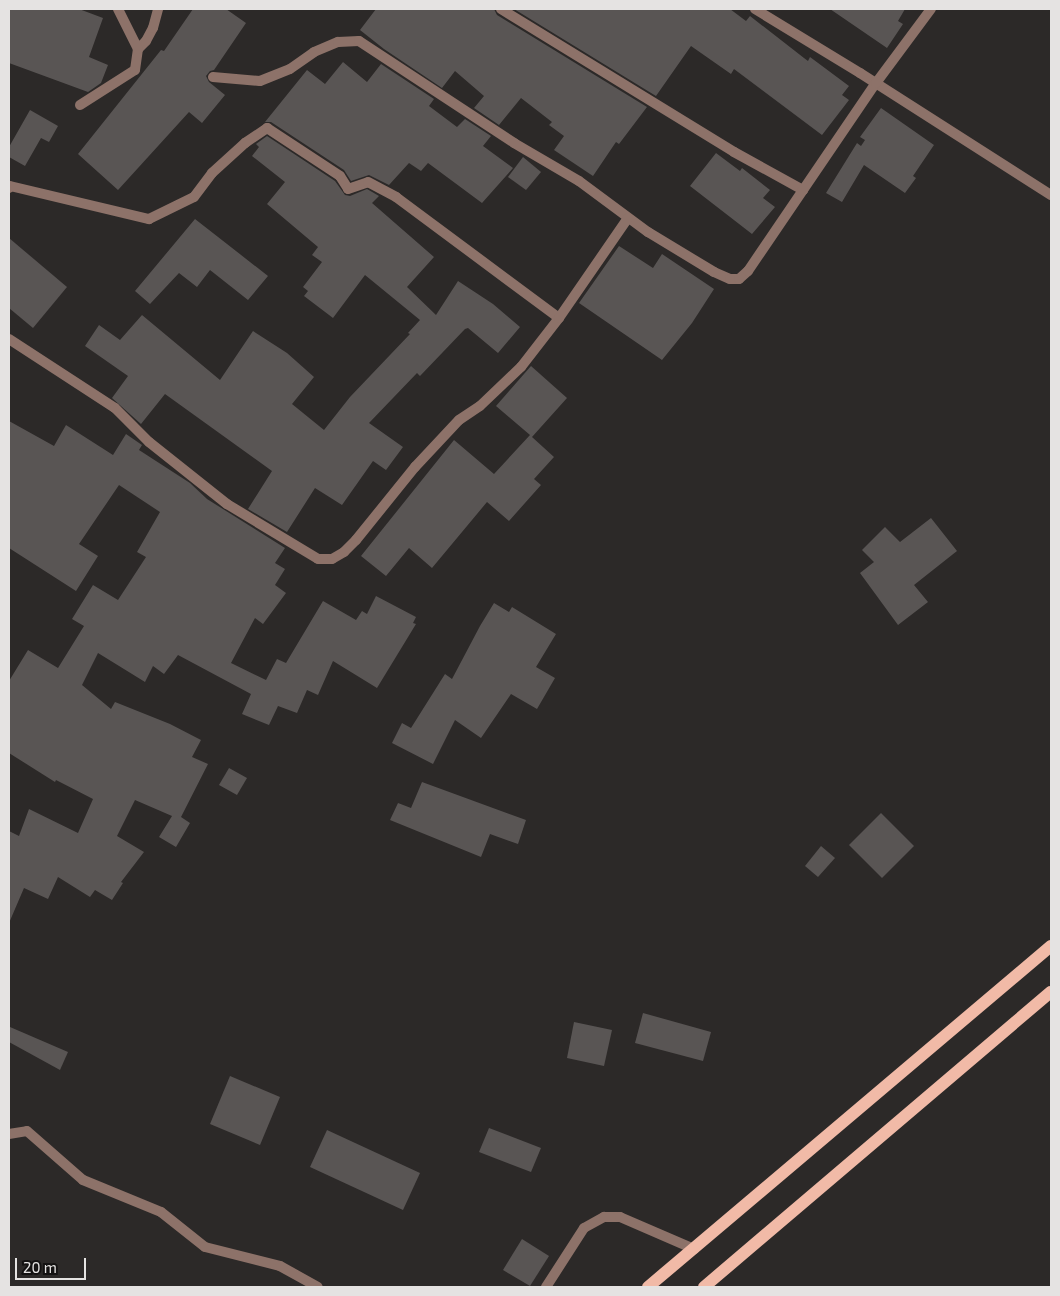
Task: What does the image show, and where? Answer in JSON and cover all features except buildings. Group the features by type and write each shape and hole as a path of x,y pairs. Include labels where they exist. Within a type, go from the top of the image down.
{"main road":[{"path":"648,1287 1051,946"},
{"path":"704,1287 1051,992"}],"street":[{"path":"80,105 135,70 138,49 118,9"},
{"path":"138,49 146,41 153,28 158,9"},
{"path":"501,9 734,152 803,190"},
{"path":"754,9 876,83 1051,195"},
{"path":"213,76 260,81 290,69 314,52 338,42 359,41 514,143 579,180 628,218 714,272 730,279 740,279 748,271 876,83 931,9"},
{"path":"9,188 10,186 150,219 194,197 225,161 245,143 267,128 340,176 348,189 368,182 396,197 559,318"},
{"path":"9,339 115,408 149,442 227,504 318,559 332,559 344,552 356,540 415,467 459,420 480,406 521,367 559,318 628,218"},
{"path":"9,1134 28,1131 83,1180 161,1212 205,1247 280,1266 318,1287"},
{"path":"546,1287 584,1228 604,1217 620,1217 694,1248"}]}
